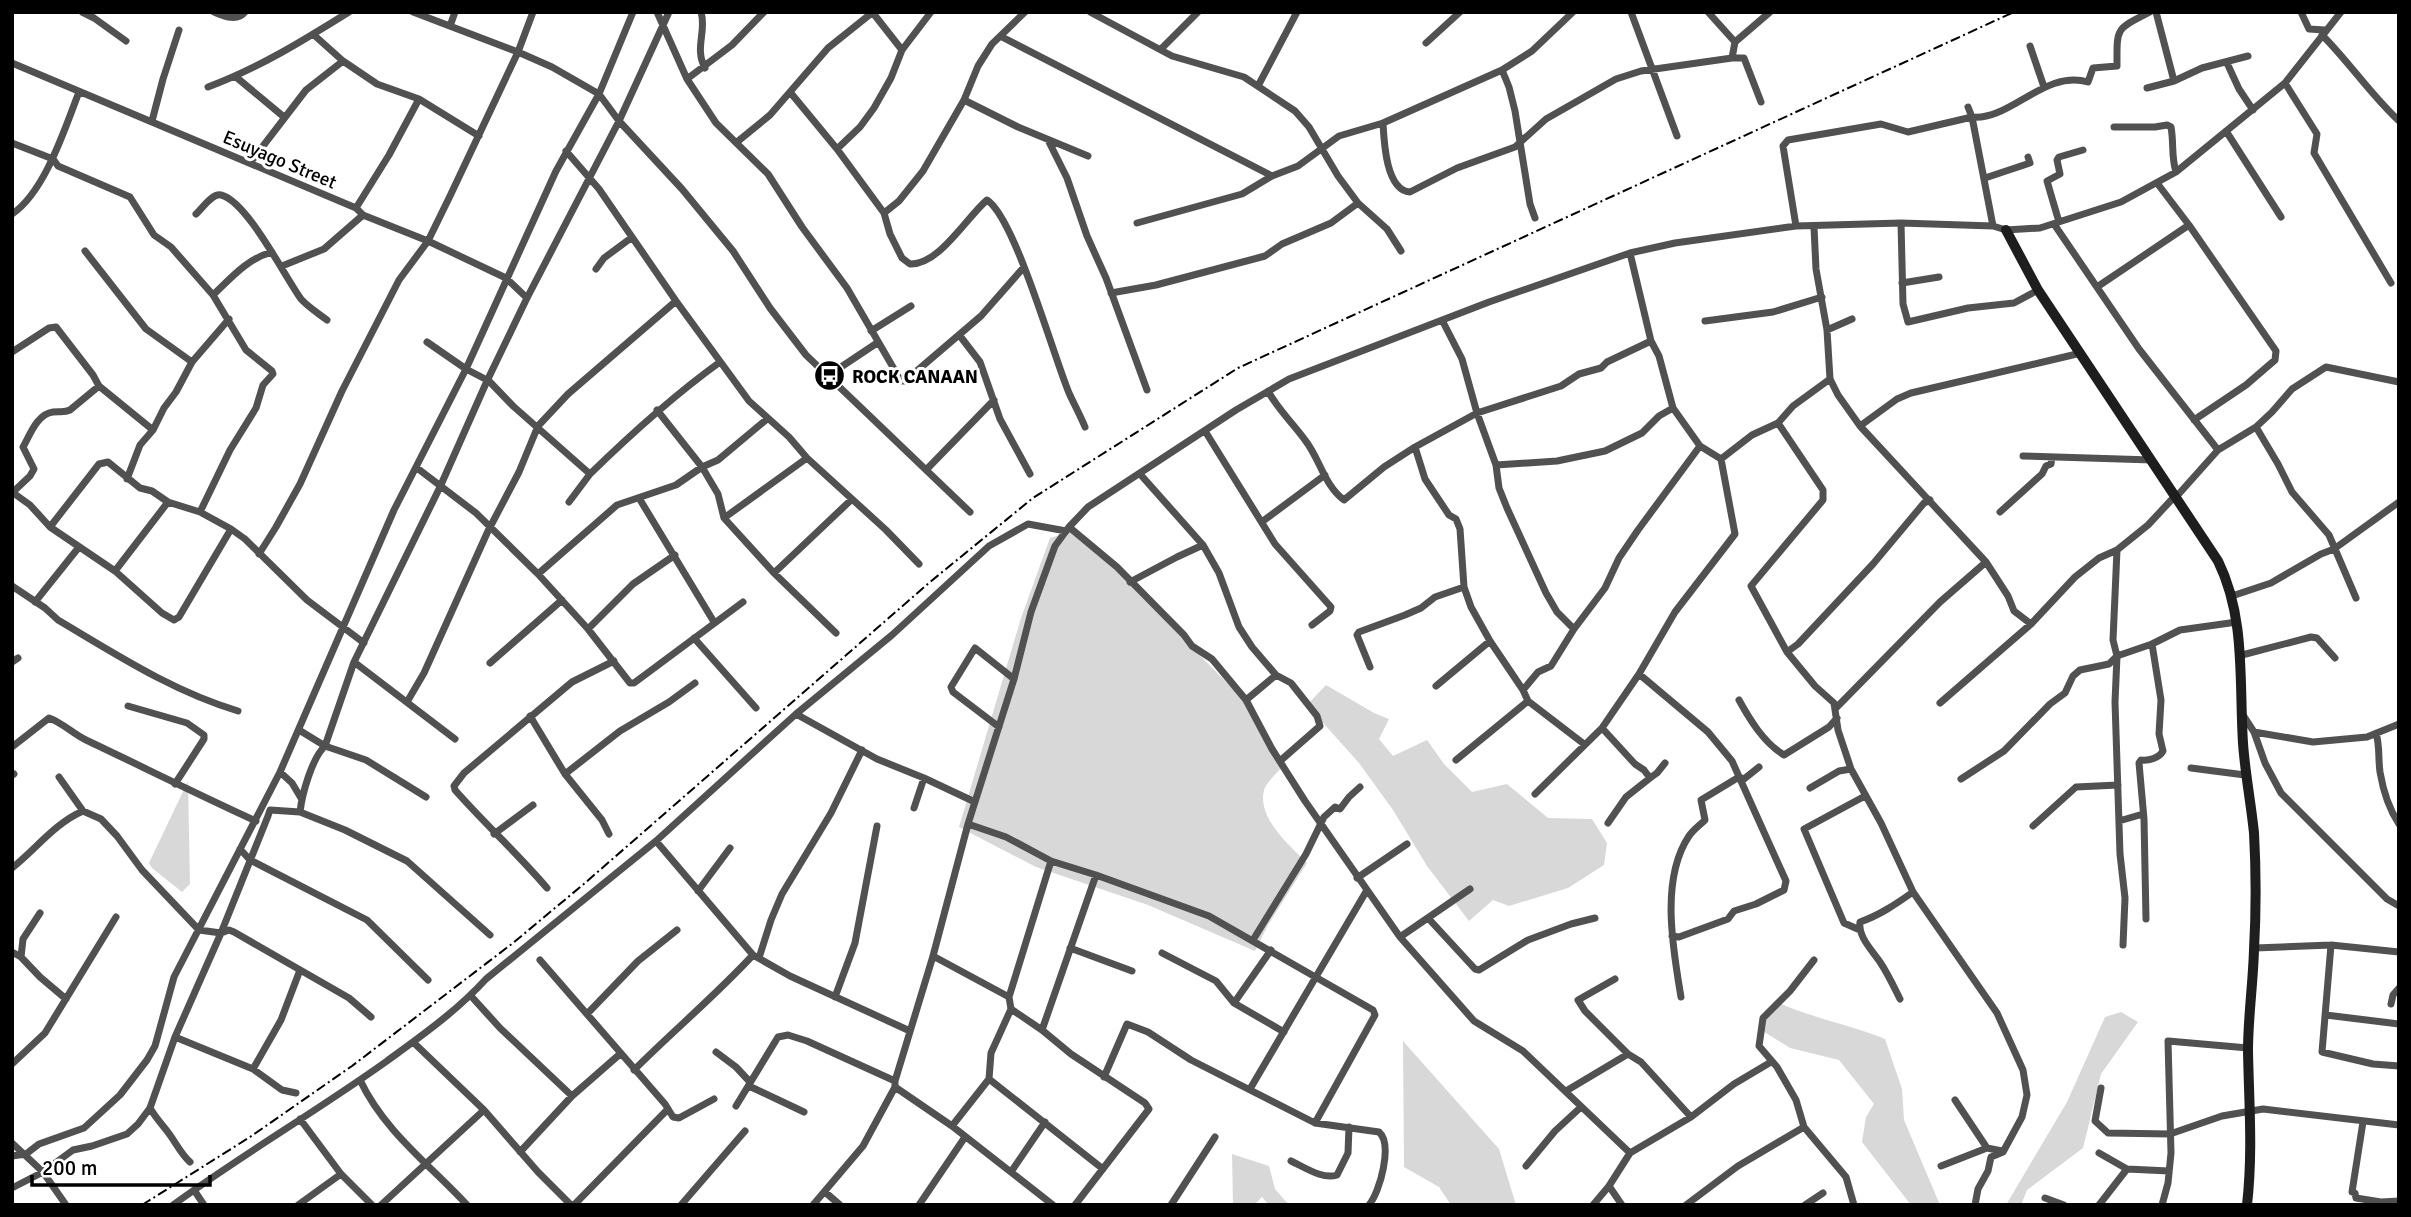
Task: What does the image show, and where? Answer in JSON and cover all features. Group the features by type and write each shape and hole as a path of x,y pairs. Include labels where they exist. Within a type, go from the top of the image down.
{"main road":[{"path":"2006,230 2038,290 2218,561 2228,580 2232,596 2242,655 2241,712 2245,775 2254,833 2255,948 2248,1048 2252,1154 2247,1205"}],"street":[{"path":"82,12 126,41"},
{"path":"214,12 236,18 242,17 245,12"},
{"path":"208,87 236,77 314,35 349,12"},
{"path":"413,12 518,52 552,67 599,94 618,121 682,189 733,251 798,346 970,512"},
{"path":"450,26 455,12"},
{"path":"259,554 300,484 342,391 399,280 428,241 518,52 533,12"},
{"path":"26,1154 39,1144 84,1128 127,1088 155,1046 174,977 280,772 394,510 466,369 566,151 599,94 633,13 642,12"},
{"path":"657,12 687,79 716,122 768,174 802,227 847,288 901,381 905,381 960,336 1024,267"},
{"path":"300,812 301,798 318,752 325,746 354,662 440,488 527,298 590,178 669,12"},
{"path":"701,12 703,26 700,59 705,68"},
{"path":"687,79 705,68 764,12"},
{"path":"837,149 860,127 874,108 891,78 902,50 931,12"},
{"path":"884,213 899,201 923,171 964,100 978,66 992,44 1025,12"},
{"path":"1090,12 1172,55 1229,72 1258,86 1295,111 1309,127 1343,184 1358,203 1387,229 1401,251"},
{"path":"1109,20 1115,12"},
{"path":"1162,48 1198,12"},
{"path":"1258,86 1297,12"},
{"path":"1426,43 1460,12"},
{"path":"1137,223 1242,194 1272,176 1298,166 1339,136 1383,123 1502,70 1532,51 1573,12"},
{"path":"1631,12 1676,136"},
{"path":"1708,12 1735,42"},
{"path":"1732,58 1735,42 1770,12"},
{"path":"1796,226 1783,146 1788,140 1881,124 1908,132 1972,117 1984,118 2044,87 2075,78 2088,82 2093,68 2117,66 2117,35 2122,26 2150,12"},
{"path":"2156,12 2174,80"},
{"path":"2301,12 2309,29 2324,32 2373,97 2399,121"},
{"path":"813,1205 863,1146 895,1084 933,957 968,824 1014,679 1031,612 1051,555 1067,529 1088,507 1268,391 1310,371 1442,320 1630,253 1675,243 1796,226 1901,223 1993,226 2006,230 2032,229 2121,202 2176,172 2253,110 2284,83 2341,12"},
{"path":"737,142 769,115 836,41 873,13 902,50"},
{"path":"152,121 179,30"},
{"path":"314,35 343,61 377,84 419,99 479,136"},
{"path":"1002,37 1272,176"},
{"path":"2031,46 2044,87"},
{"path":"2147,88 2202,68 2249,56"},
{"path":"1383,123 1383,139 1391,175 1406,192 1457,168 1509,150 1520,144 1546,119 1604,84 1652,69 1744,58 1761,102"},
{"path":"250,163 306,90 343,61"},
{"path":"2227,63 2253,110"},
{"name":"Esuyago Street","path":"12,64 356,208 363,215 428,241 506,278 527,298"},
{"path":"1502,70 1512,97 1530,204 1535,218"},
{"path":"236,77 284,117"},
{"path":"2284,83 2317,134 2314,153 2390,283"},
{"path":"12,214 31,196 53,159 79,92"},
{"path":"790,92 837,149 884,213 890,234 902,258 910,264 921,263 949,242 987,200 993,204 1004,220 1024,267 1069,393 1085,427"},
{"path":"356,208 419,99"},
{"path":"964,100 1088,156"},
{"path":"1968,107 1993,226"},
{"path":"2114,127 2171,127 2171,156 2176,172"},
{"path":"2226,131 2281,217"},
{"path":"1048,140 1067,178 1147,390"},
{"path":"12,143 53,159 58,166 127,194 154,235 171,247 213,295 246,350 272,371 273,374 263,385 256,408 230,450 200,512"},
{"path":"2083,150 2059,157 2057,160 2060,174 2047,181 2057,223 2139,349 2218,450"},
{"path":"566,151 590,178 749,401 919,564"},
{"path":"1985,178 2029,163 2028,157"},
{"path":"2157,183 2189,225 2277,356 2246,385 2194,420"},
{"path":"196,214 214,196 224,196 263,237 300,298 327,320"},
{"path":"1111,293 1156,285 1265,256 1282,244 1331,223 1358,203"},
{"path":"282,266 324,249 363,215"},
{"path":"1901,223 1903,304 1908,322 1968,308 2014,303 2038,290"},
{"path":"2097,287 2189,225"},
{"path":"1814,227 1816,269 1827,330 1830,379 1843,403 1860,426 1986,562 2008,596 2014,611 2031,624"},
{"path":"596,269 604,258 631,238"},
{"path":"85,251 146,329 192,362"},
{"path":"213,295 252,258 272,252"},
{"path":"1535,794 1602,727 1639,674 1675,612 1735,534 1721,459 1700,446 1673,408 1659,356 1651,341 1630,253"},
{"path":"1902,283 1939,277"},
{"path":"1705,321 1773,312 1822,297"},
{"path":"407,702 424,673 538,426 568,394 676,301"},
{"path":"871,331 911,306"},
{"path":"127,479 140,445 153,430 192,362 229,319"},
{"path":"1827,330 1853,319"},
{"path":"1442,320 1462,359 1507,508 1546,593 1557,612 1574,629"},
{"path":"12,352 49,328 56,327 99,386 153,430"},
{"path":"960,336 980,362 1000,419 1030,474"},
{"path":"1268,391 1278,409 1307,441 1334,493 1344,500 1384,467 1477,413 1561,386 1579,374 1601,368 1607,362 1651,341"},
{"path":"427,342 487,381 590,474"},
{"path":"831,380 841,367 877,343"},
{"path":"1860,426 1897,399 1911,393 2082,353"},
{"path":"569,502 590,474 657,410 720,362"},
{"path":"1940,703 2031,624 2076,577 2099,558 2117,550 2148,525 2218,450 2256,427 2292,389 2326,367 2399,382"},
{"path":"1721,459 1752,435 1778,423 1793,406 1830,379"},
{"path":"99,386 70,410 51,412 38,421 23,447 34,469 12,492 30,505 50,527 115,571 162,614 174,620 179,617 231,529"},
{"path":"926,470 994,400"},
{"path":"1496,465 1557,461 1605,451 1642,433 1659,416 1673,408"},
{"path":"657,410 702,467 718,494 724,518 774,573 836,633"},
{"path":"542,574 608,511 627,500 676,485 702,467 718,460 767,419"},
{"path":"1778,423 1824,495 1751,586 1787,652 1815,686 1828,695 1836,708 1838,730 1851,769 1881,823 1913,892 1997,1013 2025,1077 2027,1095 2022,1117 2003,1152 1991,1157 1988,1171 1978,1189 1975,1205"},
{"path":"2256,427 2292,492 2327,532 2356,598"},
{"path":"1205,430 1275,544 1331,607 1312,625"},
{"path":"1522,690 1538,672 1551,666 1574,629 1605,588 1619,558 1700,446"},
{"path":"1415,447 1425,479 1449,515 1456,519 1460,529 1464,587 1471,607 1490,641 1528,701 1584,744"},
{"path":"2023,456 2152,460"},
{"path":"2000,512 2042,474 2046,466 2051,464 2052,457"},
{"path":"724,518 807,458"},
{"path":"50,527 99,464 108,462 140,488 157,493 168,502 200,512 231,529 245,539 307,600 364,643"},
{"path":"416,468 491,526 542,574 626,679 634,683 743,601"},
{"path":"1140,474 1203,545 1219,573 1239,627 1252,647 1276,675 1292,683 1317,716 1320,726 1280,761"},
{"path":"1262,522 1325,475"},
{"path":"639,498 714,622"},
{"path":"774,573 851,500"},
{"path":"1787,652 1798,644 1873,564 1924,503 1930,500"},
{"path":"115,571 168,502"},
{"path":"2232,596 2271,583 2334,549 2399,502"},
{"path":"173,1205 360,1080 471,996 486,979 656,841 796,714 892,635 989,546 1028,524 1067,529 1118,567 1190,644 1212,659 1246,700 1280,761 1322,822 1340,854 1400,937 1474,1021 1523,1051 1630,1153"},
{"path":"1130,582 1203,545"},
{"path":"35,602 79,547"},
{"path":"2117,550 2113,640 2118,656 2115,702 2124,898 2123,945"},
{"path":"588,629 633,584 675,555"},
{"path":"1836,708 1940,602 1986,562"},
{"path":"12,586 58,620 164,682 206,701 238,711"},
{"path":"1370,667 1357,635 1359,632 1405,615 1436,597 1464,587"},
{"path":"490,663 562,600"},
{"path":"1961,779 2004,751 2050,704 2065,693 2073,676 2080,670 2109,664 2118,656 2180,630 2237,622"},
{"path":"2242,655 2311,637 2317,638 2335,657"},
{"path":"694,638 756,708"},
{"path":"1436,686 1490,641"},
{"path":"2146,919 2139,763 2141,760 2148,761 2158,756 2163,751 2159,734 2161,700 2152,644"},
{"path":"999,727 975,711 953,692 951,687 975,648 1014,679"},
{"path":"547,888 454,786 464,773 572,682 614,661"},
{"path":"354,662 455,739"},
{"path":"1639,674 1708,732 1732,761 1786,881 1784,890 1734,911 1728,919 1679,937 1672,936"},
{"path":"1246,700 1276,675"},
{"path":"565,774 620,731 695,683"},
{"path":"1739,700 1749,720 1774,748 1784,755 1829,727 1837,718"},
{"path":"1456,761 1528,701"},
{"path":"128,706 187,723 204,734 204,739 175,785"},
{"path":"2241,712 2254,732 2265,763 2281,793 2387,899 2399,906"},
{"path":"796,714 862,750 975,803"},
{"path":"530,716 565,774 601,820 608,834"},
{"path":"12,747 49,718 77,736 134,761 175,785 256,821"},
{"path":"2254,732 2314,742 2367,737 2399,724"},
{"path":"1602,727 1650,778"},
{"path":"299,730 325,746 366,760 426,797"},
{"path":"2376,733 2380,771 2389,808 2399,824"},
{"path":"634,1070 756,957 782,894 831,813 862,750"},
{"path":"1608,823 1626,797 1657,773 1665,762"},
{"path":"1681,997 1672,936 1672,890 1679,856 1690,835 1705,820 1701,800 1739,777 1744,779 1759,767"},
{"path":"2191,768 2245,775"},
{"path":"1810,788 1839,771 1851,769"},
{"path":"280,772 292,783 301,798"},
{"path":"59,777 83,811 101,819 142,870 199,930 234,932 349,998 372,1017"},
{"path":"914,808 924,778"},
{"path":"2033,826 2076,787 2118,785"},
{"path":"1253,940 1306,854 1322,822 1335,807 1340,809 1360,787"},
{"path":"1860,930 1844,923 1804,829 1866,796"},
{"path":"495,834 533,805"},
{"path":"12,1188 43,1172 73,1150 127,1134 150,1108 175,1037 222,933 270,810 300,812 345,830 407,861 490,935"},
{"path":"12,869 70,818 83,811"},
{"path":"2119,821 2143,814"},
{"path":"968,824 1006,837 1051,861 1209,916 1373,1010 1375,1015 1315,1123"},
{"path":"835,997 855,943 877,826"},
{"path":"656,841 756,957 779,971 910,1031"},
{"path":"1357,877 1407,845"},
{"path":"698,891 730,848"},
{"path":"240,849 250,860 367,920 428,980"},
{"path":"952,1126 989,1079 991,1053 1011,1009 1009,998 1051,861"},
{"path":"1042,1030 1096,875"},
{"path":"1400,937 1469,889"},
{"path":"1250,1089 1367,890"},
{"path":"1900,999 1882,964 1867,944 1860,930 1860,922 1875,917 1913,892"},
{"path":"21,957 23,939 40,913"},
{"path":"12,1065 45,1033 116,917"},
{"path":"1428,918 1475,969 1479,970 1528,940 1595,918"},
{"path":"587,1014 638,961 677,930"},
{"path":"2331,945 2322,1052 2373,1064 2399,1066"},
{"path":"2255,948 2331,945 2399,952"},
{"path":"1070,948 1132,971"},
{"path":"1234,1003 1271,950"},
{"path":"12,952 21,957 66,999"},
{"path":"1162,953 1216,981 1234,1003 1284,1032"},
{"path":"933,957 1009,998"},
{"path":"540,960 665,1104 673,1117 679,1118 714,1099"},
{"path":"1814,960 1790,991 1763,1018 1759,1046 1777,1067 1797,1100 1804,1127 1846,1177 1854,1205"},
{"path":"253,1069 281,1020 300,970"},
{"path":"1615,979 1578,1000 1691,1117"},
{"path":"2391,1004 2393,995 2399,988"},
{"path":"471,996 500,1028 572,1096"},
{"path":"1011,1009 1149,1108 1075,1205"},
{"path":"2326,1016 2399,1024"},
{"path":"1104,1077 1127,1024 1148,1032 1191,1060 1315,1123 1378,1132 1384,1138 1383,1166 1377,1194 1369,1205"},
{"path":"736,1106 778,1037 788,1035 895,1084 1053,1205"},
{"path":"175,1037 253,1069 282,1090 296,1093"},
{"path":"2162,1205 2169,1171 2168,1041 2248,1048"},
{"path":"413,1042 484,1110 520,1152 573,1205 667,1110"},
{"path":"716,1052 736,1067 750,1084 804,1112"},
{"path":"520,1152 572,1096 620,1054"},
{"path":"1566,1091 1628,1054"},
{"path":"1593,1205 1630,1153 1691,1117 1734,1084 1771,1062"},
{"path":"989,1079 1103,1169"},
{"path":"360,1080 368,1096 397,1135 467,1205"},
{"path":"2101,1088 2095,1122 2108,1133 2170,1134 2222,1116 2263,1109 2399,1125"},
{"path":"1955,1100 1987,1148"},
{"path":"1526,1167 1555,1131 1581,1107"},
{"path":"150,1108 182,1155 190,1162"},
{"path":"381,1205 484,1110"},
{"path":"300,1119 341,1174 372,1205"},
{"path":"1011,1172 1045,1122"},
{"path":"2363,1122 2352,1192 2355,1192 2356,1198 2362,1200 2399,1201"},
{"path":"1291,1161 1321,1175 1337,1175 1348,1153 1349,1127"},
{"path":"1686,1205 1738,1166 1804,1127"},
{"path":"681,1205 745,1131"},
{"path":"919,1205 965,1137"},
{"path":"1171,1205 1215,1137"},
{"path":"1941,1166 1987,1148 2003,1152"},
{"path":"13,1150 26,1154 43,1172 66,1205"},
{"path":"2099,1153 2127,1170 2169,1171"},
{"path":"2099,1205 2127,1170"},
{"path":"298,1205 341,1174"},
{"path":"1609,1186 1622,1205"},
{"path":"194,1190 204,1205"},
{"path":"825,1192 841,1205"},
{"path":"1805,1205 1823,1193"},
{"path":"2045,1198 2064,1205"}],"shaded area":[{"path":"1076,530 1240,696 1281,768 1264,790 1265,811 1276,830 1307,863 1255,951 1148,905 1036,867 959,827 1021,618 1050,538"},
{"path":"1326,685 1389,719 1379,739 1393,756 1427,740 1444,764 1472,792 1507,784 1548,818 1592,819 1607,843 1604,865 1568,888 1509,906 1493,900 1469,921 1427,866 1393,810 1359,763 1307,705"},
{"path":"188,781 190,884 182,892 149,863"},
{"path":"1774,1001 1885,1039 1902,1089 1904,1120 1940,1205 1911,1205 1862,1142 1866,1117 1874,1104 1839,1060 1790,1048 1761,1030"},
{"path":"2121,1012 2138,1022 2101,1074 2083,1148 2027,1190 2021,1205 2006,1205 2067,1102 2105,1017"},
{"path":"1403,1041 1499,1149 1516,1205 1451,1205 1439,1187 1404,1167"},
{"path":"1232,1154 1269,1166 1275,1189 1289,1205 1269,1205 1262,1197 1254,1205 1233,1205"}],"railway":[{"path":"142,1205 250,1137 352,1066 513,943 930,582 1033,498 1238,368 2014,12"}],"place":[{"name":"ROCK CANAAN","path":"829,376"}]}
